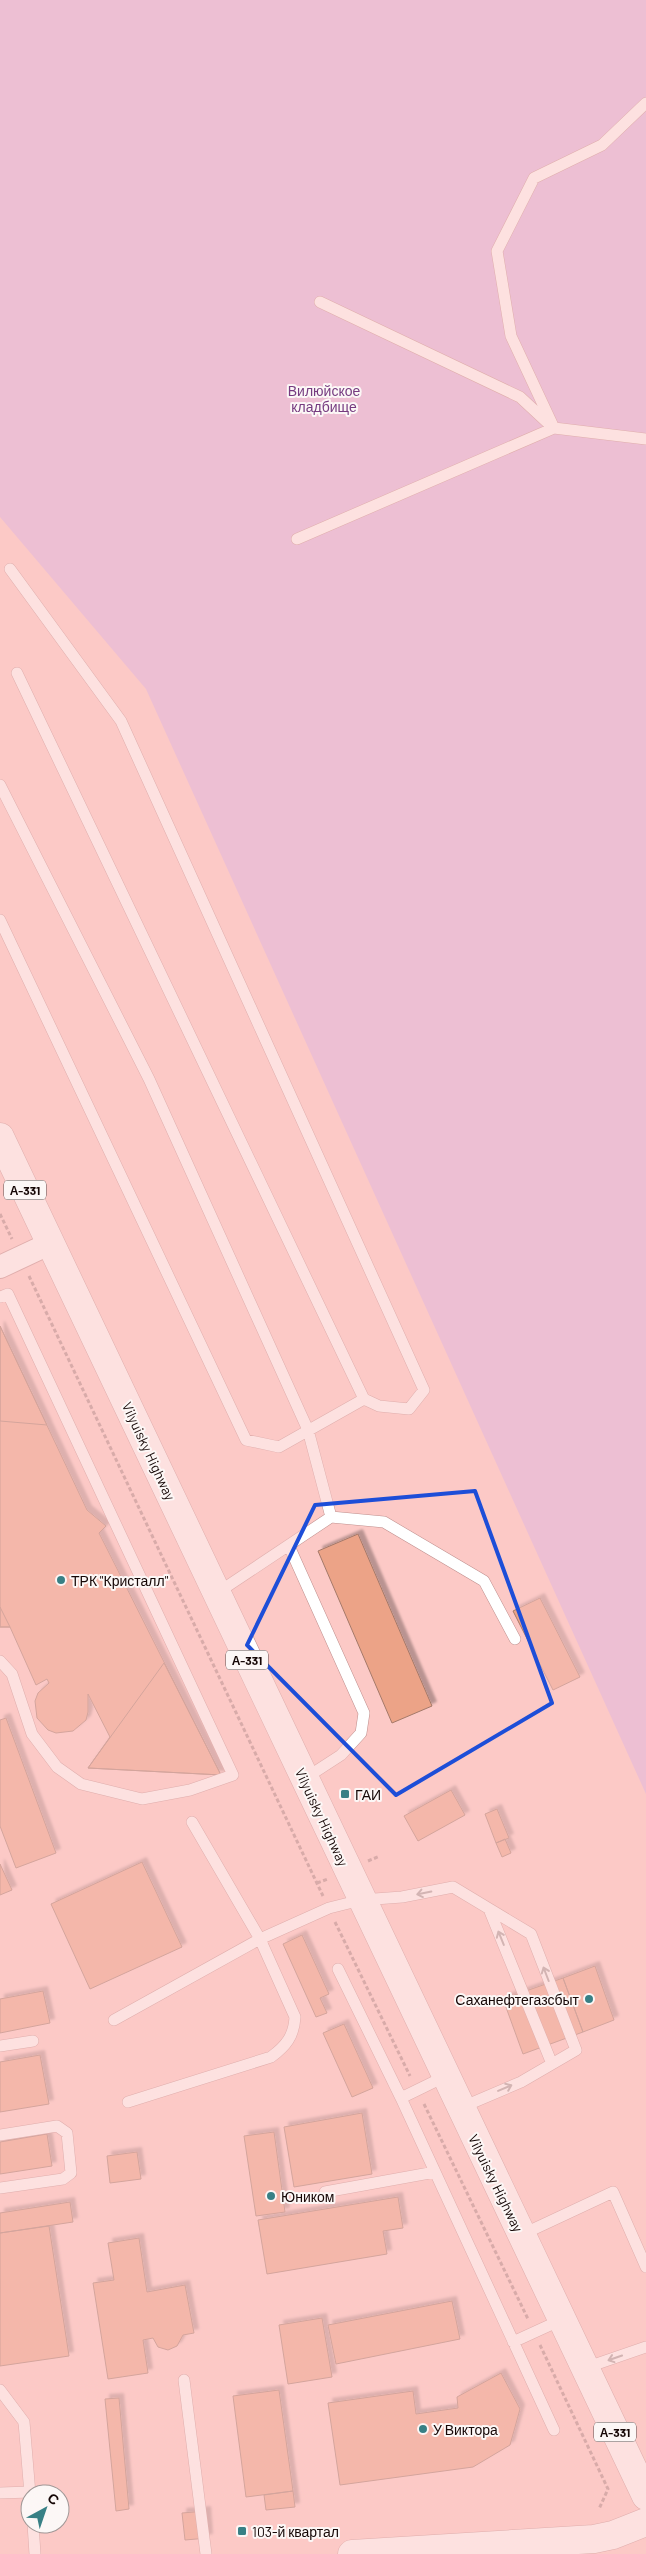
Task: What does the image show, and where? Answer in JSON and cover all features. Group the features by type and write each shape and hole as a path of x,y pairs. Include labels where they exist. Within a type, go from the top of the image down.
{"main road":[{"name":"Vilyuisky Highway","path":"0,1137 361,1900 646,2496"},
{"path":"352,2554 594,2539 613,2535 646,2522"}],"street":[{"path":"0,1267 51,1243"}],"lane":[{"path":"554,428 511,336 497,251 534,178 602,145 646,103"},
{"path":"320,302 520,397 554,428"},
{"path":"297,538 554,428 646,439"},
{"path":"10,569 121,721 424,1390 409,1409 378,1406 364,1399 17,673"},
{"path":"0,785 149,1079 308,1430 331,1517"},
{"path":"0,920 246,1440 279,1447 364,1399"},
{"path":"0,1297 8,1294 233,1775 190,1790 142,1799 80,1784 57,1767 32,1734 12,1674 0,1661"},
{"path":"216,1594 331,1517 384,1522 484,1581 515,1639"},
{"path":"289,1546 364,1713 361,1733 341,1755 304,1779"},
{"path":"128,2102 271,2057 283,2049 291,2038 295,2017 260,1939 192,1822"},
{"path":"114,2020 260,1939 329,1908 361,1900 402,1897 454,1887 531,1934 576,2050 521,2082 460,2108"},
{"path":"489,1909 552,2064"},
{"path":"338,1969 402,2098 554,2430"},
{"path":"0,2046 33,2041"},
{"path":"402,2098 446,2076"},
{"path":"0,2135 57,2126 67,2133 71,2173 63,2179 0,2188"},
{"path":"325,2192 435,2172"},
{"path":"521,2235 613,2192 646,2267"},
{"path":"513,2342 562,2320"},
{"path":"585,2368 646,2347"},
{"path":"184,2380 206,2554"},
{"path":"0,2390 24,2422 29,2484"},
{"path":"0,2493 20,2493"},
{"path":"34,2534 35,2554"}],"path":[{"path":"0,1214 329,1908 608,2489 599,2509"}],"highlighted area":[{"path":"475,1491 552,1703 396,1795 247,1645 315,1505"}],"green space":[{"name":"Вилюйское кладбище","path":"0,0 646,0 646,1794 146,689 0,517"}],"building":[{"name":"ТРК \"Кристалл\"","path":"0,1326 87,1510 106,1526 99,1533 221,1775 88,1768 110,1737 88,1694 86,1720 73,1731 56,1733 48,1730 37,1718 35,1701 38,1693 49,1683 47,1679 36,1685 10,1627 0,1627"},
{"path":"0,1326 47,1425 0,1421"},
{"path":"358,1534 432,1706 392,1723 318,1551"},
{"path":"540,1598 580,1677 553,1690 513,1611"},
{"path":"0,1607 10,1627 0,1627"},
{"path":"164,1663 221,1775 88,1768"},
{"path":"6,1718 56,1853 16,1868 0,1826 0,1720"},
{"path":"451,1790 465,1815 418,1841 404,1816"},
{"path":"497,1809 509,1838 496,1843 485,1814"},
{"path":"505,1839 511,1853 502,1857 496,1843"},
{"path":"142,1862 182,1947 90,1989 51,1904"},
{"path":"0,1864 12,1890 0,1895"},
{"path":"302,1935 329,1994 320,1998 327,2013 316,2017 283,1944"},
{"name":"Саханефтегазсбыт","path":"595,1966 614,2020 583,2032 563,1978"},
{"path":"563,1978 583,2032 523,2054 503,1999"},
{"path":"43,1991 50,2023 0,2033 0,1999"},
{"path":"344,2024 373,2088 352,2097 323,2033"},
{"path":"40,2055 49,2104 0,2112 0,2062"},
{"path":"362,2113 372,2174 294,2187 284,2127"},
{"path":"274,2132 285,2212 256,2216 244,2136"},
{"path":"47,2134 52,2166 0,2174 0,2142"},
{"path":"137,2152 141,2179 110,2183 107,2156"},
{"path":"398,2197 403,2228 383,2231 387,2254 267,2274 258,2220"},
{"path":"70,2202 73,2222 0,2233 0,2213"},
{"path":"49,2226 69,2356 0,2366 0,2233"},
{"path":"139,2238 147,2292 185,2285 194,2333 183,2335 177,2346 168,2350 158,2347 153,2338 143,2340 148,2373 108,2379 93,2283 114,2280 108,2243"},
{"path":"452,2301 460,2339 336,2364 328,2325"},
{"path":"322,2318 332,2377 288,2384 279,2325"},
{"name":"У Виктора","path":"501,2373 520,2409 510,2445 473,2467 340,2485 328,2403 413,2391 416,2414 458,2408 457,2397"},
{"path":"279,2390 293,2491 246,2497 233,2396"},
{"path":"119,2398 129,2509 116,2511 105,2399"},
{"path":"293,2491 295,2507 266,2510 264,2495"},
{"path":"206,2511 208,2538 185,2540 182,2513"}],"place":[{"name":"ТРК \"Кристалл\"","path":"61,1580"},
{"name":"ГАИ","path":"345,1794"},
{"name":"Саханефтегазсбыт","path":"589,1999"},
{"name":"Юником","path":"271,2196"},
{"name":"У Виктора","path":"423,2429"},
{"name":"103-й квартал","path":"242,2531"}]}
